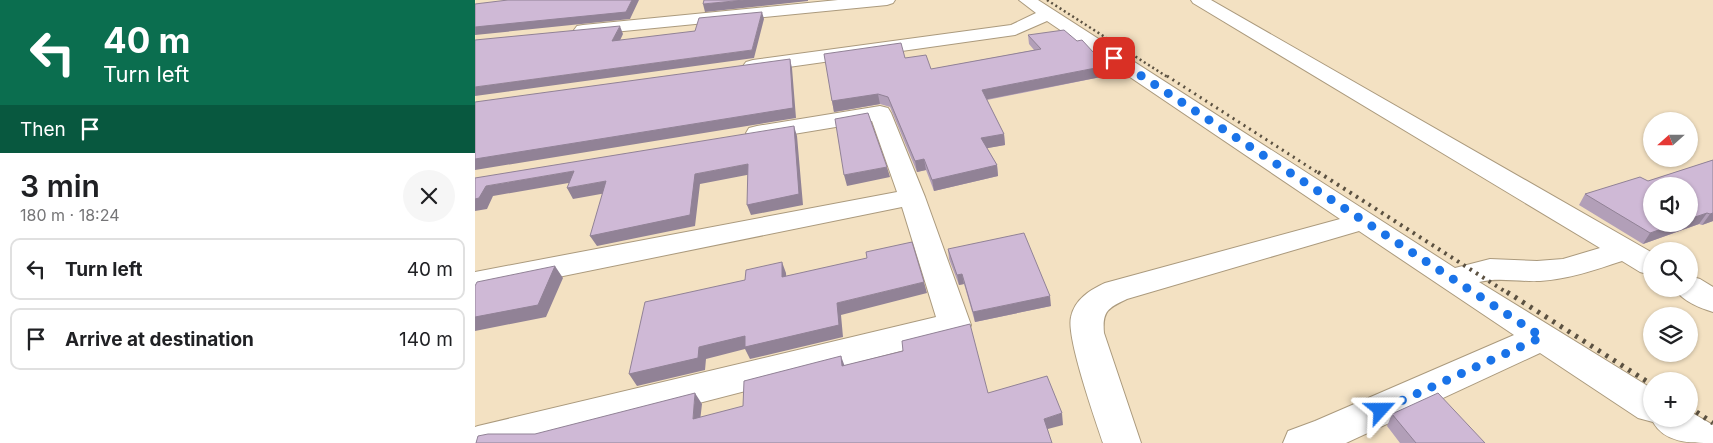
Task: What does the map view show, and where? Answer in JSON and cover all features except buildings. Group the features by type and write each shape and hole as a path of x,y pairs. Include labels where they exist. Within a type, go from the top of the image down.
{"street":[{"path":"563,32 887,0"},
{"path":"1199,0 1643,260"},
{"path":"730,69 1015,30 1037,7 1451,279 1643,402"},
{"path":"478,443 955,325 912,198 880,113 735,137"},
{"path":"475,283 912,198"},
{"path":"1122,443 1087,333 1085,319 1091,307 1101,298 1116,291 1364,221"},
{"path":"1451,279 1489,270 1537,271 1564,269 1626,250"},
{"path":"1698,292 1713,301"},
{"path":"1302,443 1327,434 1542,337"},
{"path":"1684,427 1709,443"}],"railway":[{"path":"1047,0 1169,78"},
{"path":"1167,76 1320,174"},
{"path":"1318,172 1509,294"},
{"path":"1507,292 1643,379"},
{"path":"1698,413 1713,423"}],"route":[{"path":"1114,58 1542,337 1381,410"}]}
